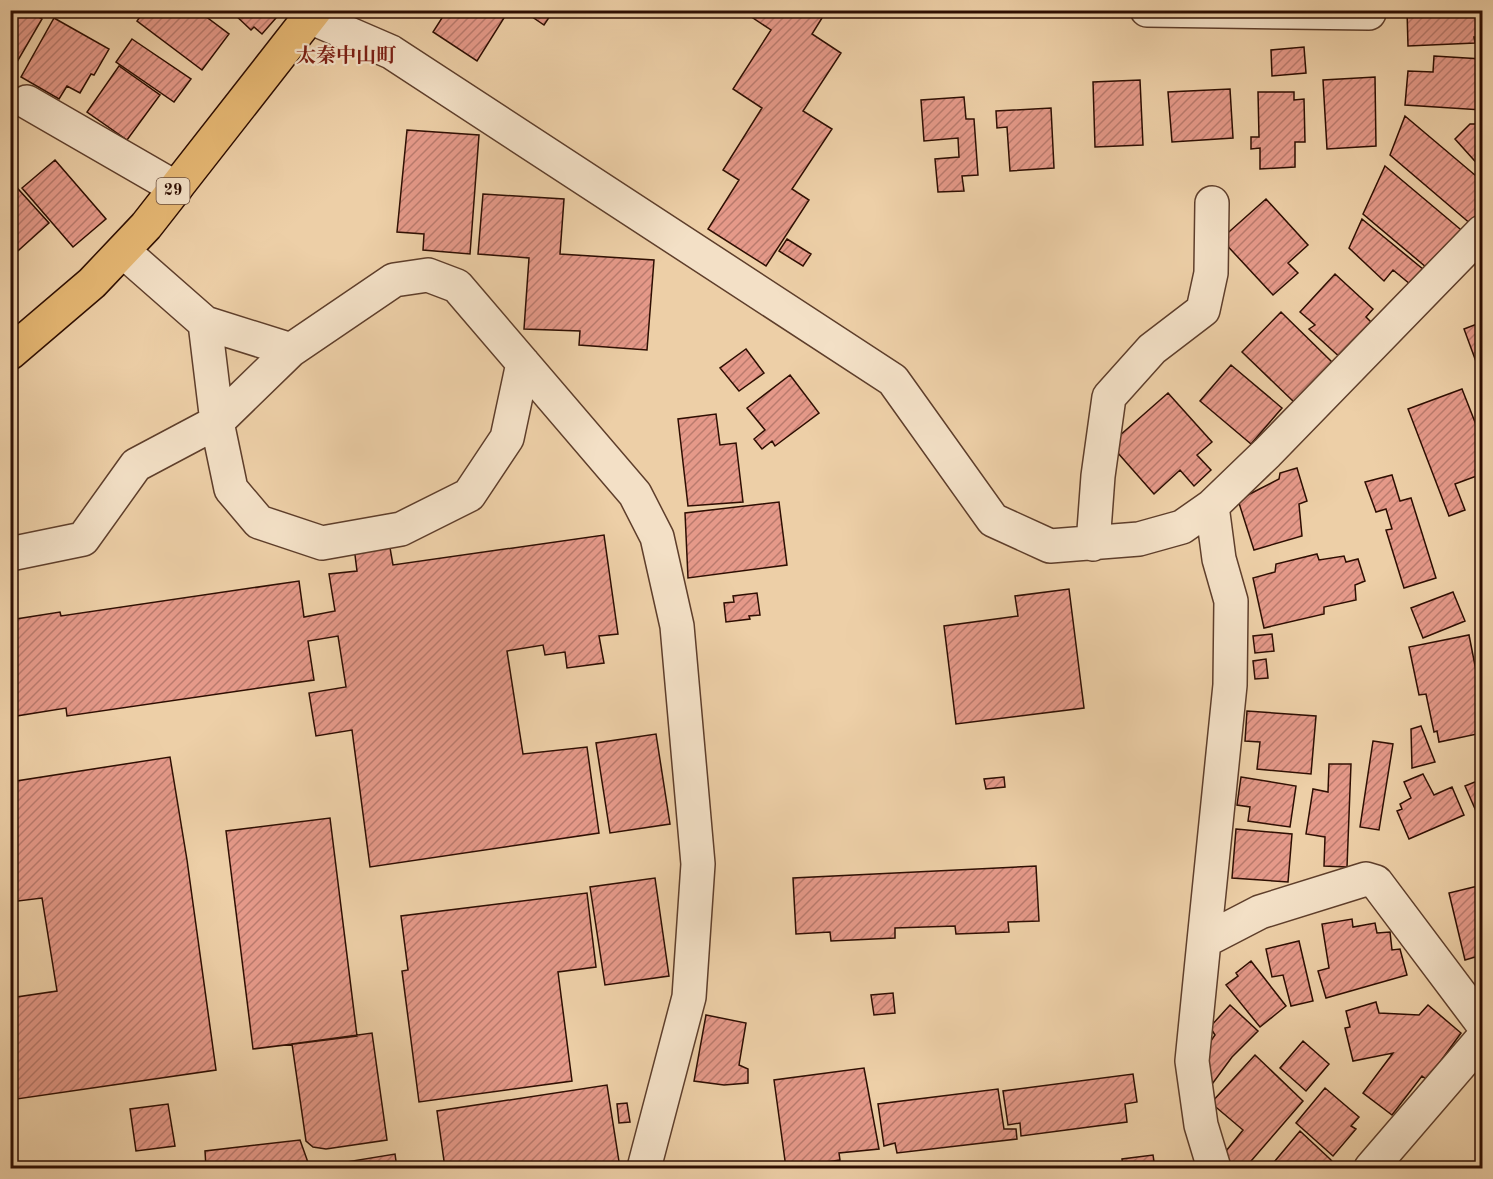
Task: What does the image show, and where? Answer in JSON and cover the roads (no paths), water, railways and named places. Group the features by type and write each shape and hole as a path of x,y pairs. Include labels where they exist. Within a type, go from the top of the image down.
{"main road":[{"name":"29","path":"10,353 66,307 146,226 312,14"}],"street":[{"path":"1147,10 1369,13 1369,10"},
{"path":"312,14 391,52 893,380 993,520 1050,546 1139,539 1182,527 1212,506 1267,453 1482,232"},
{"path":"27,102 176,188"},
{"path":"1093,544 1098,476 1109,397 1152,349 1203,310 1210,273 1212,204"},
{"path":"123,251 205,323 291,350"},
{"path":"10,554 83,539 105,505 136,465 217,422 291,350 394,280 428,276 457,286 635,494 657,537 677,626 698,864 690,997 644,1168"},
{"path":"205,323 217,422 231,489 259,522 322,543 401,529 470,495 507,438 524,363"},
{"path":"1212,506 1219,559 1232,601 1230,685 1192,1061 1201,1125 1214,1168"},
{"path":"1204,941 1260,912 1366,879 1376,882 1482,1023"},
{"path":"1371,1168 1482,1039"}],"district":[{"name":"太秦中山町","path":"346,57"}]}
